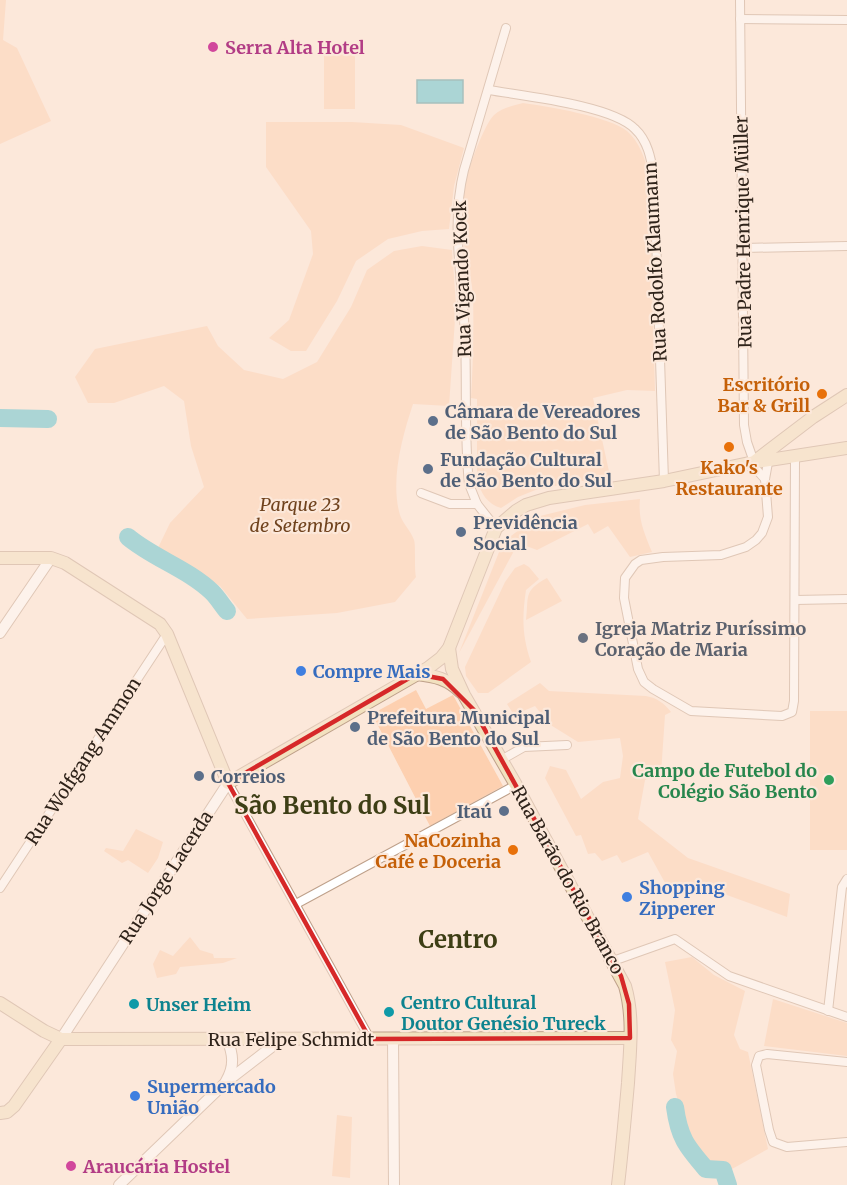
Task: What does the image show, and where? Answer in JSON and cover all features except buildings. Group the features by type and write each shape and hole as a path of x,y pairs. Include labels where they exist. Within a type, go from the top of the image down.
{"main road":[{"path":"449,648 496,528 516,511 537,501 664,481 750,464 770,454 788,437 847,395"},
{"path":"788,437 784,445 785,450 795,457"},
{"path":"770,454 795,457 847,448"},
{"path":"0,558 51,558 77,569 160,624 167,634 228,783"},
{"name":"Rua Jorge Lacerda","path":"228,783 435,664 449,648"},
{"name":"Rua Barão do Rio Branco","path":"449,648 452,669 464,695 613,961 627,995 630,1038 618,1185"},
{"name":"Rua Barão do Rio Branco","path":"416,674 443,679 453,684 464,695"},
{"path":"0,1003 61,1039 14,1106 7,1112 0,1113"},
{"name":"Rua Felipe Schmidt","path":"61,1039 630,1038"}],"street":[{"name":"Rua Padre Henrique Müller","path":"740,0 744,425 750,464"},
{"path":"740,19 847,20"},
{"name":"Rua Vigando Kock","path":"496,528 471,494 467,472 465,340 456,220 464,170 506,28"},
{"name":"Rua Rodolfo Klaumann","path":"489,90 552,101 610,115 625,121 636,129 648,149 654,176 664,481"},
{"path":"744,249 847,246"},
{"path":"770,454 765,479 769,509 766,524 756,540 746,547 722,555 650,559 634,564 625,578 624,598 638,669 644,682 691,711 782,716 792,712 794,701 795,457"},
{"path":"750,464 765,479"},
{"path":"421,493 450,504 477,504"},
{"path":"0,633 51,558"},
{"path":"795,600 847,599"},
{"name":"Rua Wolfgang Ammon","path":"0,888 167,634"},
{"path":"501,759 524,747 567,745"},
{"path":"228,783 370,1039"},
{"name":"Rua Jorge Lacerda","path":"61,1039 228,783"},
{"path":"296,904 516,785"},
{"path":"828,1011 842,887 847,879"},
{"path":"613,961 677,940 729,976 847,1017"},
{"path":"393,1038 394,1185"},
{"path":"226,1082 233,1066 233,1057 227,1039"},
{"path":"119,1185 226,1082 282,1039"},
{"path":"847,1062 772,1054 759,1056 756,1065 773,1142 787,1147 847,1142"}],"highlighted area":[{"path":"416,674 443,679 474,710 621,976 629,1004 630,1038 370,1039 228,783"}],"green space":[{"path":"0,0 6,0 3,40 17,48 51,121 0,144"},
{"path":"324,54 355,54 355,109 324,109"},
{"path":"523,103 607,121 627,131 641,151 649,176 655,391 627,390 593,398 610,476 538,489 518,497 501,508 492,504 485,497 477,480 477,399 471,398 473,297 461,228 460,205 473,158 489,122 501,110"},
{"path":"266,122 352,122 401,125 464,148 454,186 449,229 422,231 388,239 356,261 337,301 306,351 291,351 269,338 289,320 313,254 311,231 266,167"},
{"name":"Parque 23 de Setembro","path":"422,246 452,250 456,305 449,406 413,404 399,459 397,502 401,518 414,540 416,577 395,602 337,613 247,619 220,586 157,550 170,523 204,487 191,446 184,401 164,386 114,403 88,403 75,377 95,349 207,326 218,346 244,370 283,379 317,362 351,307 367,270 394,251"},
{"path":"640,499 641,520 652,552 630,557 608,526 594,534 588,524 537,550 507,539 536,517 585,505"},
{"path":"503,542 515,549 459,653"},
{"path":"524,564 539,579 526,590 523,618 524,635 531,662 488,693 478,693 466,676 465,667 505,582 515,568"},
{"path":"547,578 562,601 526,620 531,591"},
{"path":"540,683 549,691 646,696 666,706 671,712 665,715 661,774 645,780 638,819 688,858 790,894 787,917 705,887 674,899 648,852 622,863 617,855 602,861 595,853 588,854 581,835 576,836 545,778 550,766 566,770 581,799 603,782 620,778 623,756 620,738 578,742 549,724 535,706 514,715 507,704"},
{"path":"416,690 426,709 453,695 503,786 430,826 372,714"},
{"name":"Campo de Futebol do Colégio São Bento","path":"810,711 847,711 847,850 810,850"},
{"path":"136,829 163,842 158,858 148,873 128,860 122,863 104,851 106,848 123,851"},
{"path":"190,937 200,950 213,954 214,958 237,958 223,963 180,967 176,974 157,978 153,964 160,950 173,956"},
{"path":"692,957 714,975 745,991 734,1035 740,1049 748,1052 768,1149 732,1169 725,1163 710,1163 691,1142 676,1094 673,1074 677,1051 671,1040 675,1010 665,962"},
{"path":"773,999 847,1023 847,1056 764,1046"},
{"path":"337,1115 352,1117 350,1178 332,1176"}],"water":[{"path":"417,80 463,80 463,103 417,103"}],"waterway":[{"path":"0,418 48,419"},
{"path":"128,537 203,584 227,611"},
{"path":"675,1107 681,1134 688,1147 706,1169 723,1170 728,1185"}],"place":[{"name":"Serra Alta Hotel","path":"213,47"},
{"name":"Escritório Bar & Grill","path":"822,394"},
{"name":"Câmara de Vereadores de São Bento do Sul","path":"433,421"},
{"name":"Kako's Restaurante","path":"729,447"},
{"name":"Fundação Cultural de São Bento do Sul","path":"428,469"},
{"name":"Previdência Social","path":"461,532"},
{"name":"Igreja Matriz Puríssimo Coração de Maria","path":"583,638"},
{"name":"Compre Mais","path":"301,671"},
{"name":"Prefeitura Municipal de São Bento do Sul","path":"355,727"},
{"name":"Correios","path":"199,776"},
{"name":"Campo de Futebol do Colégio São Bento","path":"829,780"},
{"name":"Itaú","path":"504,811"},
{"name":"NaCozinha Café e Doceria","path":"513,850"},
{"name":"Shopping Zipperer","path":"627,897"},
{"name":"Unser Heim","path":"134,1004"},
{"name":"Centro Cultural Doutor Genésio Tureck","path":"389,1012"},
{"name":"Supermercado União","path":"135,1096"},
{"name":"Araucária Hostel","path":"71,1166"}],"district":[{"name":"São Bento do Sul","path":"332,805"},
{"name":"Centro","path":"458,939"}]}
